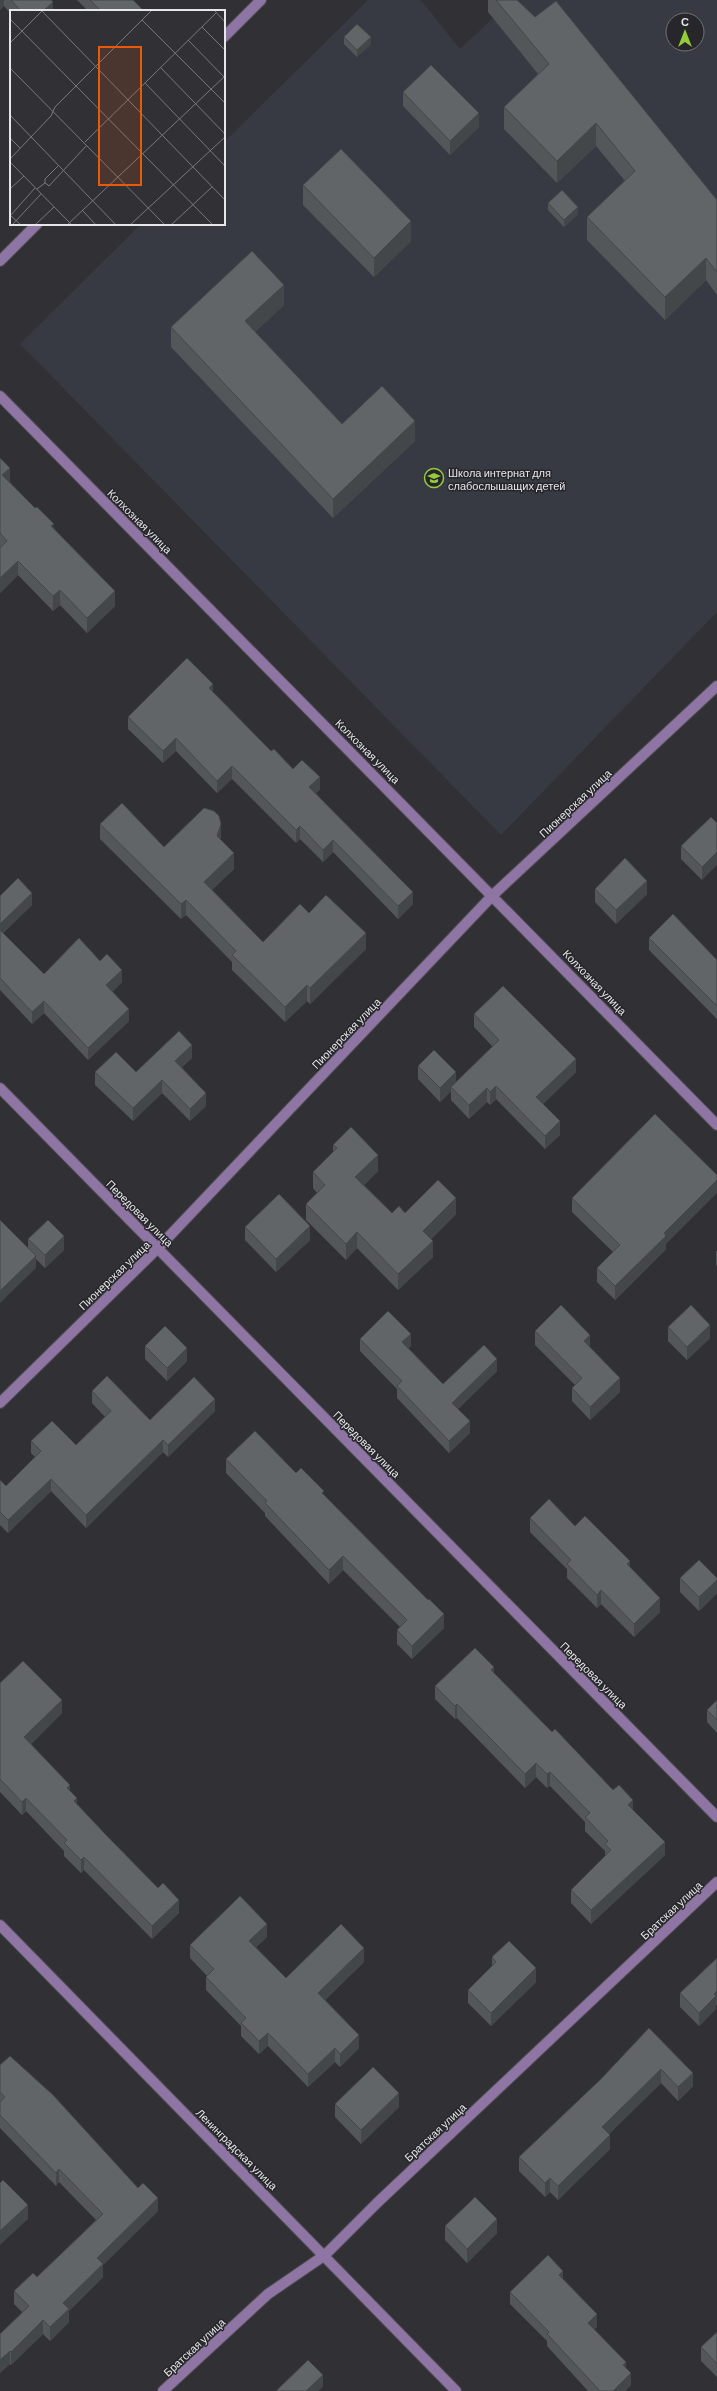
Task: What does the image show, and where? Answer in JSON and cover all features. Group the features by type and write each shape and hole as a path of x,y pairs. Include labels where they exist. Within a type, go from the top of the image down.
{"street":[{"path":"225,36 261,0"},
{"path":"0,261 36,225"},
{"name":"Колхозная улица","path":"0,396 717,1125"},
{"name":"Пионерская улица","path":"0,1403 158,1248 493,896 717,686"},
{"name":"Передовая улица","path":"0,1088 717,1817"},
{"name":"Братская улица","path":"163,2391 268,2294 325,2255 377,2203 717,1882"},
{"name":"Ленинградская улица","path":"0,1924 325,2255 456,2391"}],"shaded area":[{"name":"Школа интернат для слабослышащих детей","path":"368,0 421,0 460,49 512,0 717,0 717,612 501,835 20,344 140,225 225,225 225,141"}],"building":[{"path":"11,0 51,0 53,2 44,10 20,10"},
{"path":"90,0 133,0 143,10 100,10"},
{"path":"496,0 517,0 535,17 556,1 717,200 717,272 706,258 665,297 587,217 635,171 596,123 557,161 504,107 549,64"},
{"path":"357,24 371,37 357,50 344,37"},
{"path":"431,65 479,113 450,141 403,92"},
{"path":"341,149 411,221 374,258 303,185"},
{"path":"562,190 578,207 564,220 548,203"},
{"path":"252,251 284,285 245,321 342,424 382,386 415,421 333,499 171,327"},
{"path":"0,458 10,468 2,475 35,508 37,507 54,524 51,526 115,591 87,618 60,590 53,596 18,561 0,578 0,548 7,541 0,533"},
{"path":"187,658 213,684 209,688 271,751 274,749 293,769 302,760 320,777 309,787 413,892 398,906 333,840 323,850 300,826 296,830 232,766 217,781 176,738 163,751 128,717"},
{"path":"122,803 164,847 204,808 214,811 219,816 221,824 217,836 234,853 204,882 263,942 300,904 309,913 326,895 366,933 310,988 307,985 285,1007 232,955 236,951 186,900 181,904 100,824"},
{"path":"711,817 717,823 717,852 702,867 681,846"},
{"path":"625,858 647,881 616,910 595,889"},
{"path":"18,878 32,893 0,924 0,896"},
{"path":"673,914 717,960 717,1006 649,938"},
{"path":"0,930 44,974 79,938 100,961 107,954 122,970 106,985 129,1009 88,1048 44,1001 32,1012 0,978"},
{"path":"503,986 576,1059 536,1097 560,1121 545,1136 496,1086 490,1092 487,1088 469,1105 451,1087 499,1040 474,1014"},
{"path":"179,1031 192,1045 175,1061 206,1093 190,1109 162,1080 133,1108 95,1072 116,1052 136,1072"},
{"path":"434,1050 456,1072 440,1088 418,1066"},
{"path":"655,1114 717,1175 717,1180 664,1233 666,1236 615,1286 597,1268 620,1245 572,1198"},
{"path":"351,1127 378,1155 355,1177 392,1213 399,1206 405,1213 438,1180 456,1198 423,1231 433,1241 398,1274 357,1232 346,1244 306,1204 325,1185 313,1172 337,1148 333,1145"},
{"path":"279,1194 310,1226 276,1259 245,1227"},
{"path":"0,1220 36,1256 0,1291"},
{"path":"48,1220 64,1236 45,1255 28,1239"},
{"path":"561,1305 590,1335 584,1341 620,1378 590,1407 572,1388 582,1378 535,1331"},
{"path":"691,1305 710,1325 687,1347 668,1327"},
{"path":"388,1311 411,1334 402,1342 443,1384 484,1345 497,1359 452,1403 470,1421 449,1441 397,1386 402,1381 360,1339"},
{"path":"165,1326 187,1348 167,1368 145,1346"},
{"path":"107,1376 150,1420 194,1377 215,1399 168,1445 163,1440 86,1515 51,1479 8,1520 0,1512 0,1480 6,1486 41,1451 31,1441 52,1421 76,1445 111,1411 92,1391"},
{"path":"255,1431 296,1473 301,1468 324,1491 322,1493 428,1600 429,1599 444,1614 412,1646 397,1630 407,1620 343,1556 329,1570 265,1503 267,1501 226,1459"},
{"path":"549,1499 575,1526 585,1516 630,1561 627,1564 660,1598 634,1624 601,1590 597,1595 567,1564 571,1560 530,1518"},
{"path":"699,1560 717,1578 717,1580 699,1597 680,1578"},
{"path":"475,1648 494,1667 491,1670 552,1732 555,1729 613,1790 619,1785 633,1800 628,1805 665,1842 591,1910 571,1890 611,1850 605,1844 608,1841 585,1817 590,1813 550,1772 547,1774 536,1763 525,1774 457,1704 455,1706 435,1686"},
{"path":"23,1661 62,1700 24,1737 70,1785 67,1788 77,1798 74,1801 106,1835 158,1888 163,1883 179,1900 152,1926 84,1857 81,1860 64,1843 67,1840 26,1798 22,1802 0,1779 0,1683"},
{"path":"717,1700 717,1720 707,1710"},
{"path":"240,1896 267,1924 249,1941 286,1978 341,1924 364,1948 318,1993 359,2035 340,2054 335,2048 308,2074 268,2033 259,2041 241,2023 246,2018 206,1977 214,1969 190,1945"},
{"path":"509,1941 536,1968 491,2013 468,1990 496,1962 492,1957"},
{"path":"717,1958 717,1991 714,1994 716,1996 699,2013 680,1993"},
{"path":"649,2028 693,2073 678,2087 661,2069 602,2127 610,2135 558,2186 550,2178 545,2183 519,2157 601,2079"},
{"path":"10,2056 53,2095 138,2188 143,2183 158,2198 97,2258 103,2264 63,2303 69,2309 50,2327 43,2320 11,2352 10,2351 0,2360 0,2334 29,2306 14,2291 33,2273 37,2277 103,2214 59,2169 56,2173 0,2115 0,2102 5,2097 0,2092 0,2065"},
{"path":"373,2067 399,2093 361,2130 335,2104"},
{"path":"3,2180 28,2205 0,2231 0,2183"},
{"path":"475,2197 497,2219 467,2249 445,2226"},
{"path":"548,2255 563,2271 559,2275 597,2314 588,2323 626,2362 623,2365 631,2373 613,2391 600,2391 547,2334 549,2332 510,2292"},
{"path":"717,2332 717,2364 701,2347"},
{"path":"308,2360 323,2375 306,2391 276,2391"}],"place":[{"name":"Школа интернат для слабослышащих детей","path":"434,478"}]}
